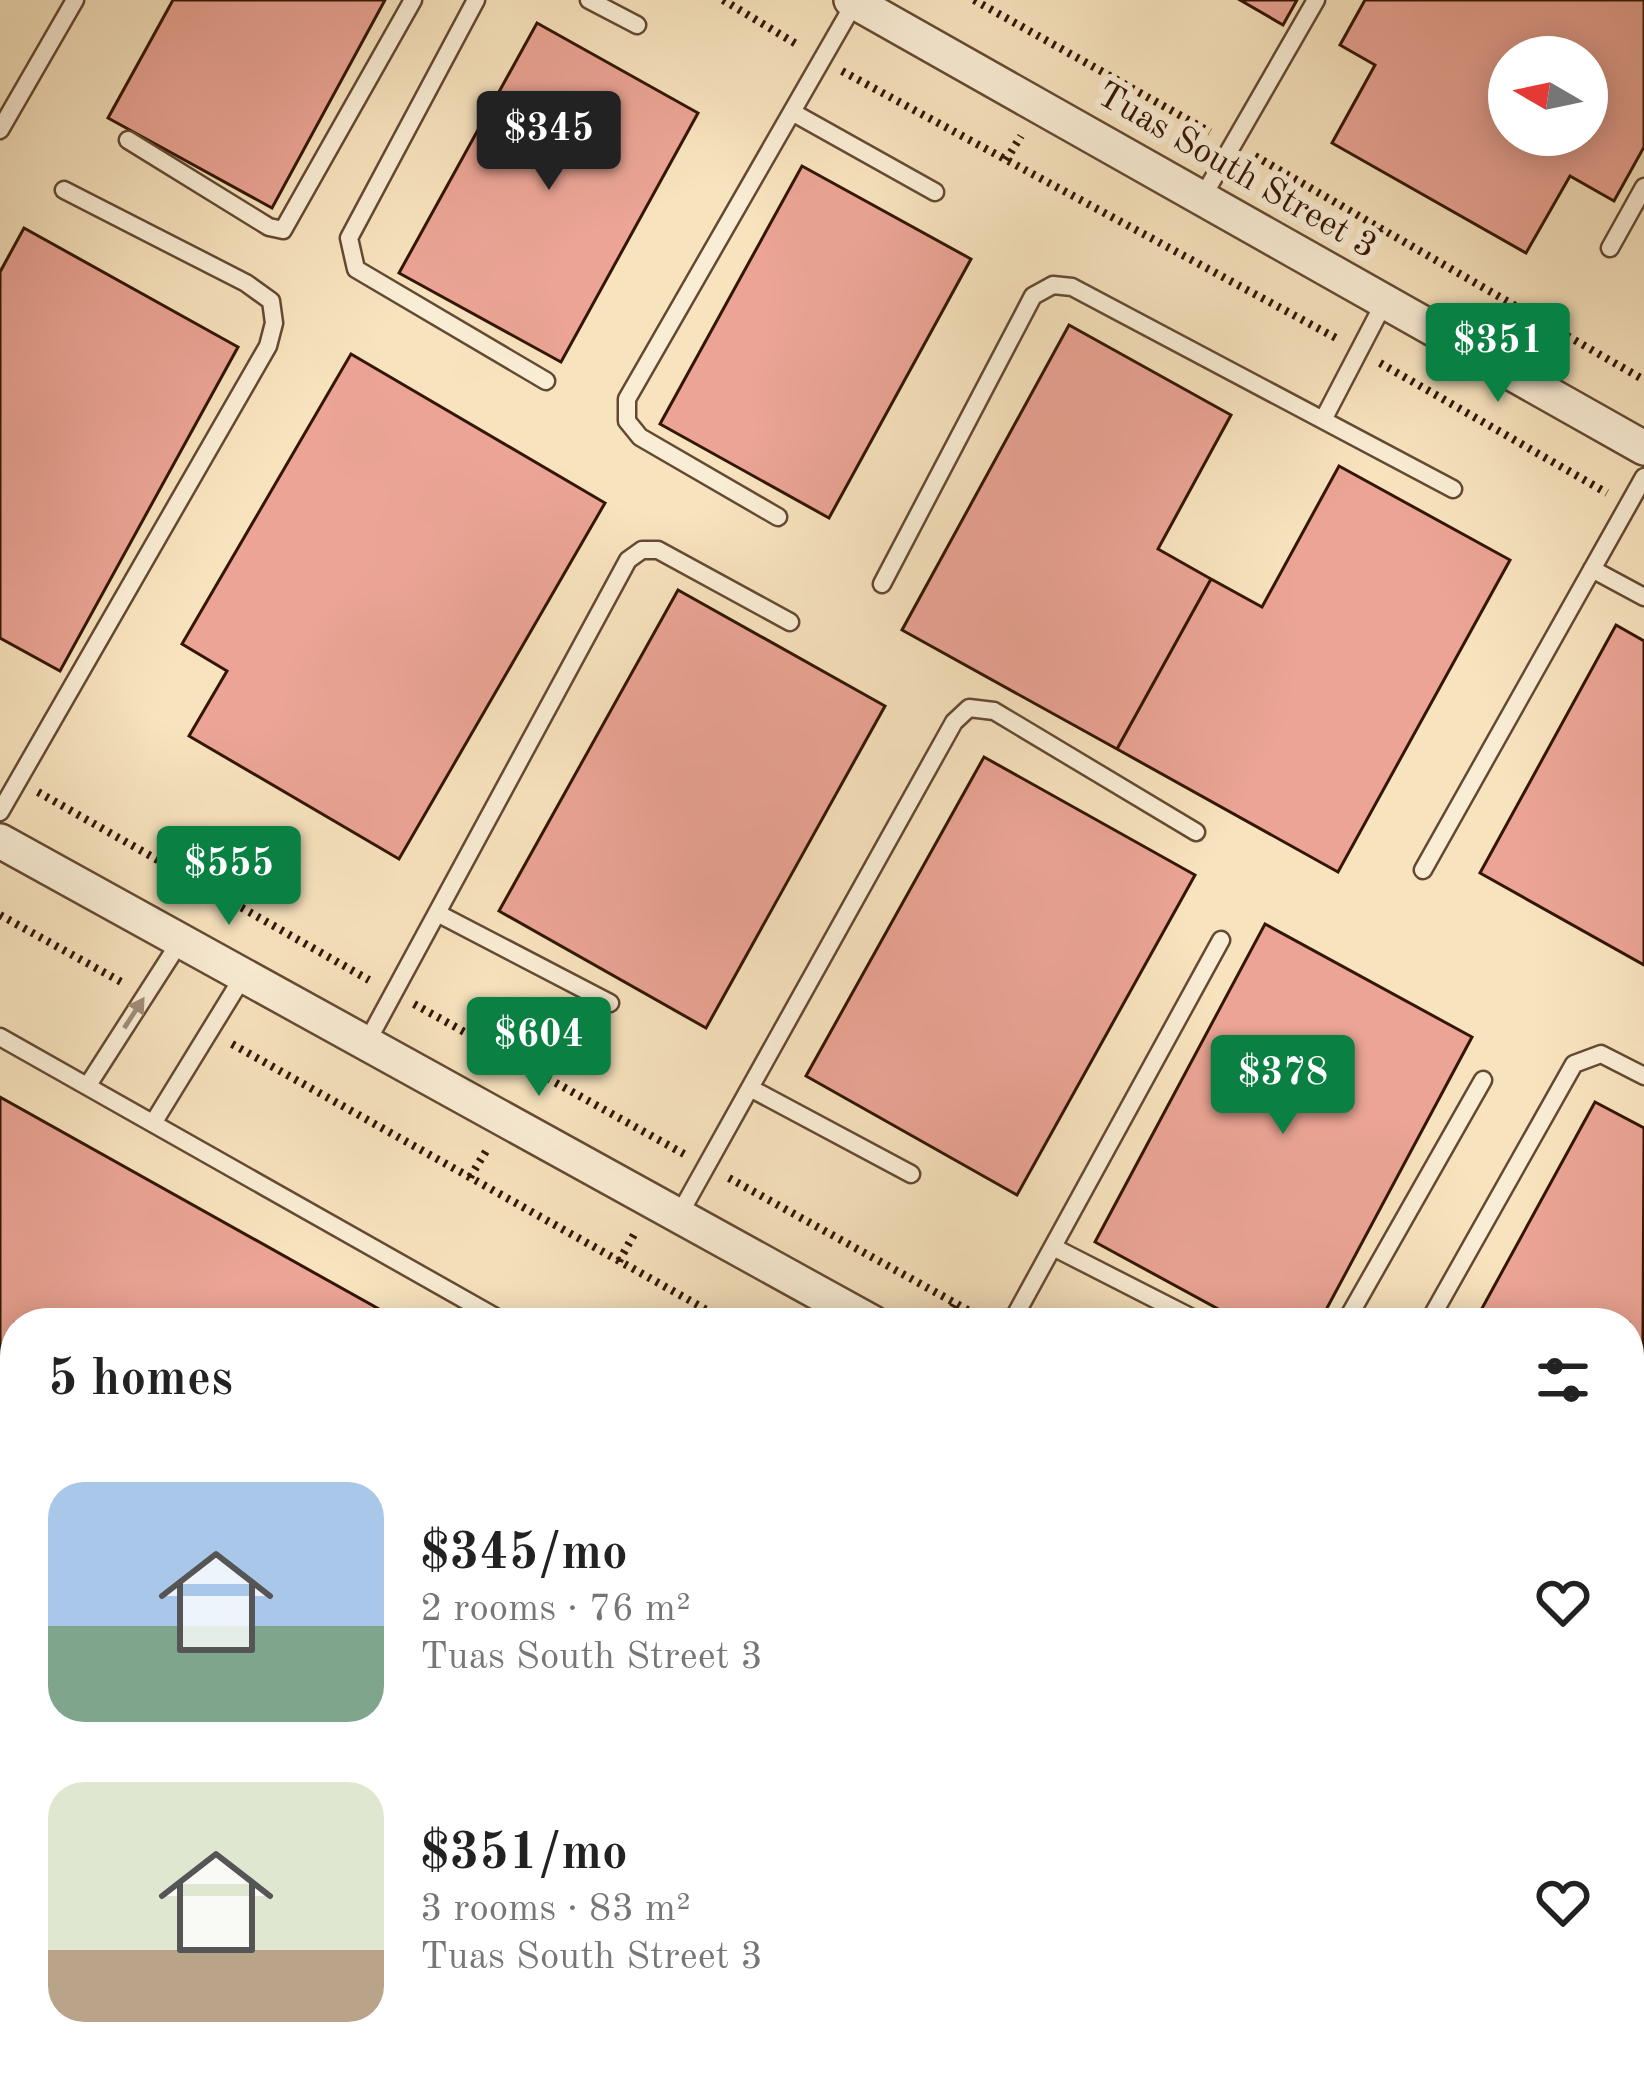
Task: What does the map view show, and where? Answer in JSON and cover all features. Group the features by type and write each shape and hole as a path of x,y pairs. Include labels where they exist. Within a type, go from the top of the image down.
{"street":[{"name":"Tuas South Street 3","path":"853,1 894,10 1202,197 1644,448"},
{"path":"0,841 846,1308"}],"lane":[{"path":"0,130 75,0"},
{"path":"128,140 268,227 283,230 413,0"},
{"path":"476,0 349,238 356,269 546,381"},
{"path":"589,0 637,25"},
{"path":"1202,197 1316,0"},
{"path":"778,517 640,436 627,421 627,399 853,1"},
{"path":"792,112 935,192"},
{"path":"1610,248 1644,187"},
{"path":"0,812 268,346 274,323 271,301 246,284 64,190"},
{"path":"882,584 1033,296 1053,285 1072,286 1453,489"},
{"path":"1323,420 1385,301"},
{"path":"1423,871 1644,477"},
{"path":"367,1042 628,560 642,550 658,550 790,622"},
{"path":"1592,569 1644,598"},
{"path":"679,1215 954,722 969,708 994,711 1196,832"},
{"path":"437,913 610,1003"},
{"path":"88,1085 181,940"},
{"path":"1019,1308 1221,940"},
{"path":"155,1120 244,975"},
{"path":"0,1037 155,1120 466,1308"},
{"path":"1436,1308 1574,1064 1600,1054 1644,1076"},
{"path":"1354,1308 1483,1080"},
{"path":"750,1088 911,1174"},
{"path":"1053,1246 1173,1308"}],"path":[{"path":"723,0 740,4 822,60 1360,351 1628,506"},
{"path":"974,0 1644,380"},
{"path":"18,781 964,1308"},
{"path":"0,915 146,995"},
{"path":"209,1031 703,1308"},
{"path":"952,1308 955,1303"}],"building":[{"path":"173,0 385,0 272,208 108,118"},
{"path":"1240,0 1297,0 1283,25"},
{"path":"1365,0 1644,0 1644,147 1614,201 1570,176 1526,253 1332,143 1375,65 1340,45"},
{"path":"537,23 698,113 561,362 399,273"},
{"path":"802,166 971,259 829,518 660,424"},
{"path":"24,228 238,347 60,671 0,638 0,272"},
{"path":"1069,325 1231,415 1158,549 1211,579 1117,749 902,630"},
{"path":"351,354 605,503 399,859 189,736 227,671 182,644"},
{"path":"1339,466 1510,560 1338,872 1117,749 1211,579 1262,607"},
{"path":"678,590 885,706 706,1028 499,911"},
{"path":"1616,625 1644,641 1644,965 1480,873"},
{"path":"984,757 1195,875 1017,1195 806,1076"},
{"path":"1265,924 1472,1037 1327,1308 1216,1308 1095,1242"},
{"path":"0,1097 377,1308 0,1308"},
{"path":"1595,1102 1644,1128 1643,1308 1482,1308"}]}
